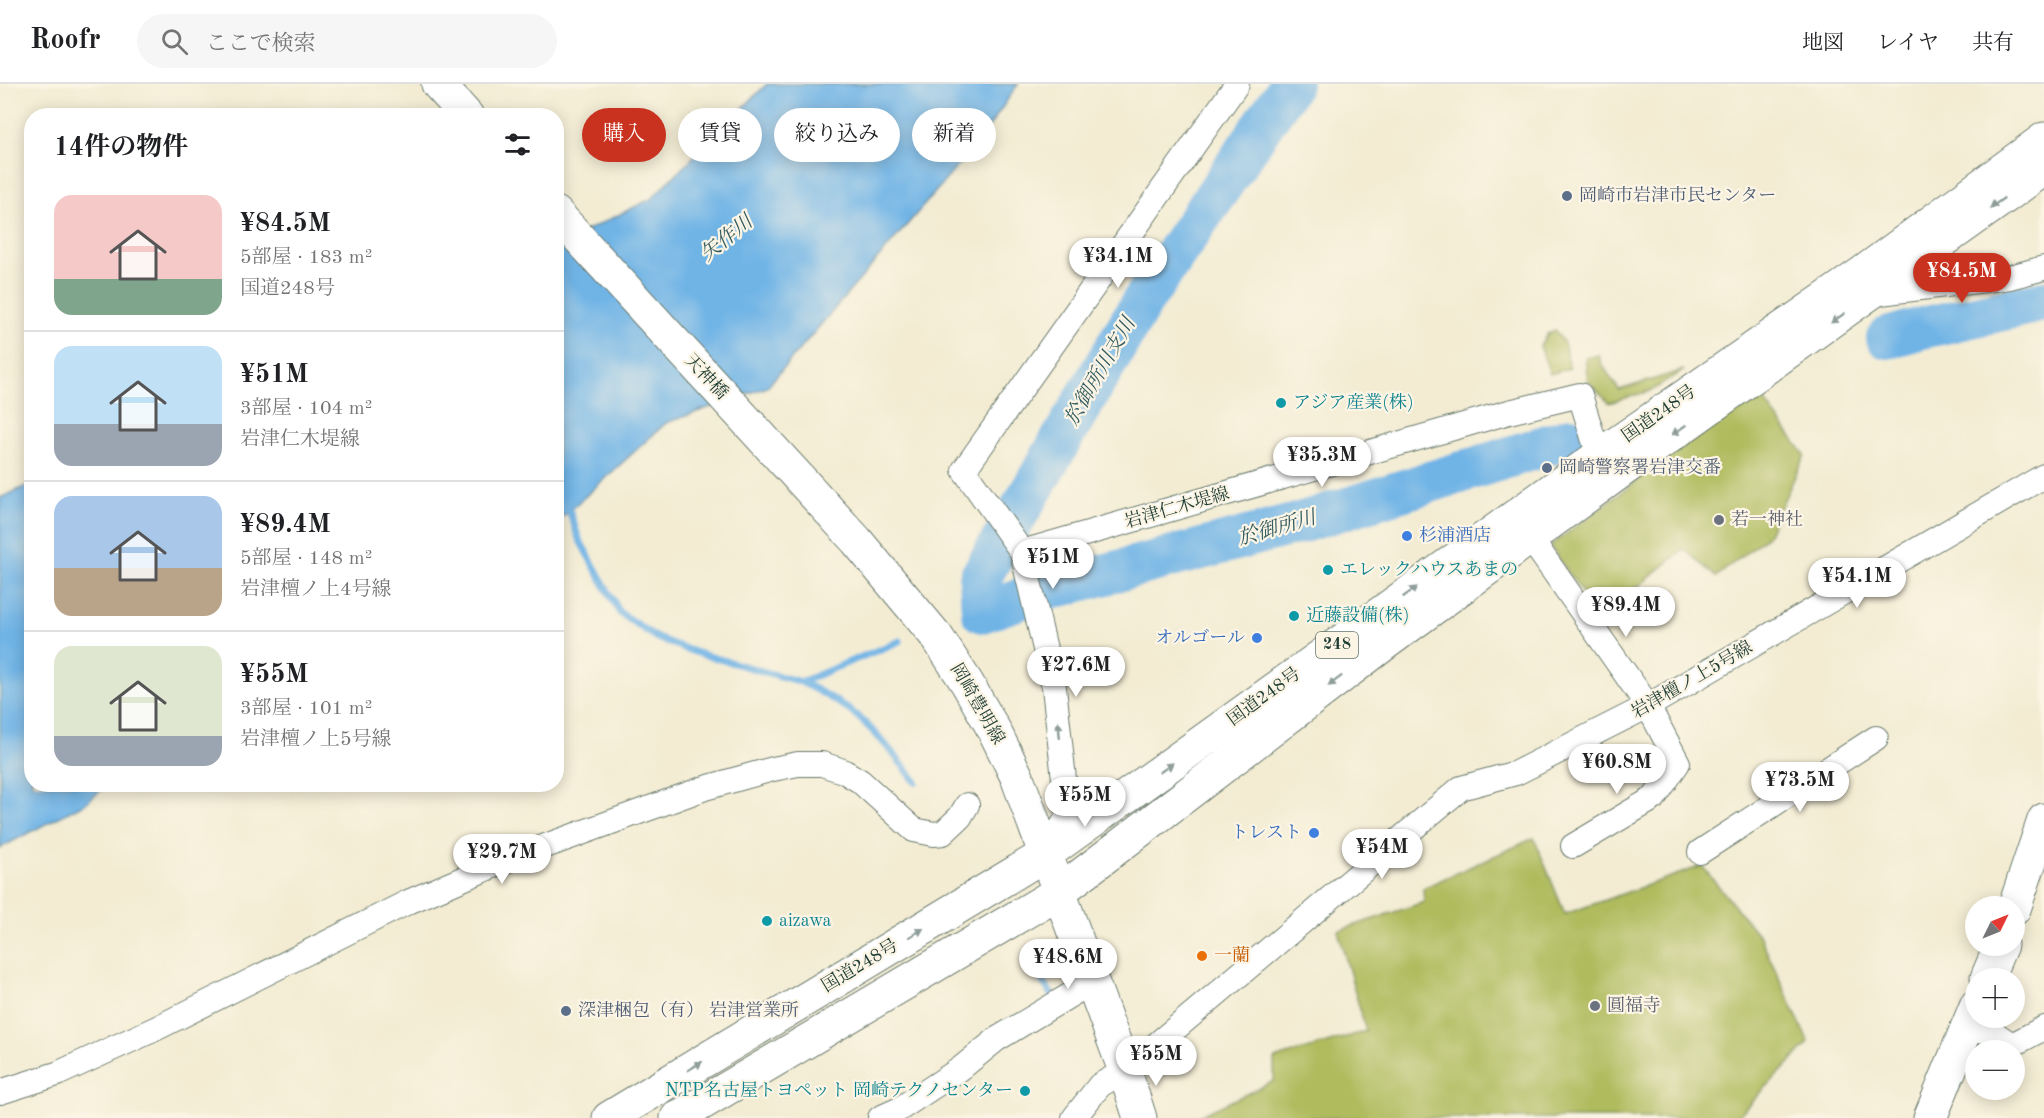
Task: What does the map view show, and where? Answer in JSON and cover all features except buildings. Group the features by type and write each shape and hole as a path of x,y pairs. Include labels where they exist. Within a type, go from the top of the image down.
{"main road":[{"path":"438,84 460,108"},
{"name":"国道248号","path":"677,1118 1059,892 1387,642 1531,539 1611,462 2044,139"},
{"name":"国道248号","path":"609,1118 1046,854 1611,462 1872,294 2044,169"},
{"name":"天神橋","path":"564,222 856,540"},
{"name":"岡崎豊明線","path":"856,540 937,638 967,683 994,730 1017,777 1046,854 1140,1118"},
{"path":"2018,896 2044,820"},
{"path":"1930,1118 1966,1028"}],"street":[{"path":"1046,854 1068,816 1054,687 1024,563 964,470 1237,84"},
{"path":"1872,294 2010,276 2044,267"},
{"name":"岩津仁木堤線","path":"1024,563 1509,412 1580,395 1595,444 1611,462"},
{"name":"岩津檀ノ上5号線","path":"1074,1118 1100,1085 1125,1071 1461,788 1516,772 1648,706 2044,476"},
{"path":"1531,539 1648,706 1678,763 1654,798 1573,846"},
{"path":"1700,852 1876,738"},
{"path":"0,1092 57,1074 155,1029 408,902 507,860 705,788 773,768 798,764 822,764 843,771 860,781 914,830 934,834 943,833 960,817 967,805"},
{"path":"880,1118 898,1110 960,1069 997,1039 1092,982"},
{"path":"1987,1028 2012,1045 2044,1028"}],"green space":[{"path":"1555,330 1564,343 1570,368 1550,374 1540,346 1547,334"},
{"path":"1599,355 1601,363 1619,390 1684,370 1653,390 1609,403 1588,381 1585,358"},
{"path":"1757,391 1805,455 1767,536 1716,577 1684,549 1600,618 1550,546"},
{"path":"1534,838 1565,914 1702,866 1760,937 1809,1043 1736,1118 1195,1118 1274,1081 1274,1059 1366,1031 1338,931 1424,902 1423,888"}],"water":[{"name":"矢作川","path":"767,84 1018,84 996,117 996,108 912,108 912,162 961,162 767,387 666,423 564,516 564,242 651,199 688,162 762,162 762,108 743,108"},
{"path":"24,487 24,792 99,792 86,803 0,848 0,498"}],"waterway":[{"name":"於御所川支川","path":"1291,84 1142,302 980,578 982,612 1046,590 1296,524 1570,438"},
{"name":"於御所川","path":"1887,338 2044,301"},
{"path":"567,504 579,539 620,613 657,638 694,652 801,682 900,641"},
{"path":"966,616 982,612"},
{"path":"801,682 844,706 857,716 881,739 916,782"},
{"path":"1025,958 1053,996"}],"place":[{"name":"岡崎市岩津市民センター","path":"1567,196"},
{"name":"アジア産業(株)","path":"1281,403"},
{"name":"岡崎警察署岩津交番","path":"1547,468"},
{"name":"若一神社","path":"1719,520"},
{"name":"杉浦酒店","path":"1407,536"},
{"name":"エレックハウスあまの","path":"1328,570"},
{"name":"近藤設備(株)","path":"1294,616"},
{"name":"オルゴール","path":"1257,638"},
{"name":"トレスト","path":"1314,833"},
{"name":"aizawa","path":"767,921"},
{"name":"一蘭","path":"1202,956"},
{"name":"圓福寺","path":"1595,1006"},
{"name":"深津梱包（有） 岩津営業所","path":"566,1011"},
{"name":"NTP名古屋トヨペット 岡崎テクノセンター","path":"1025,1091"}]}
